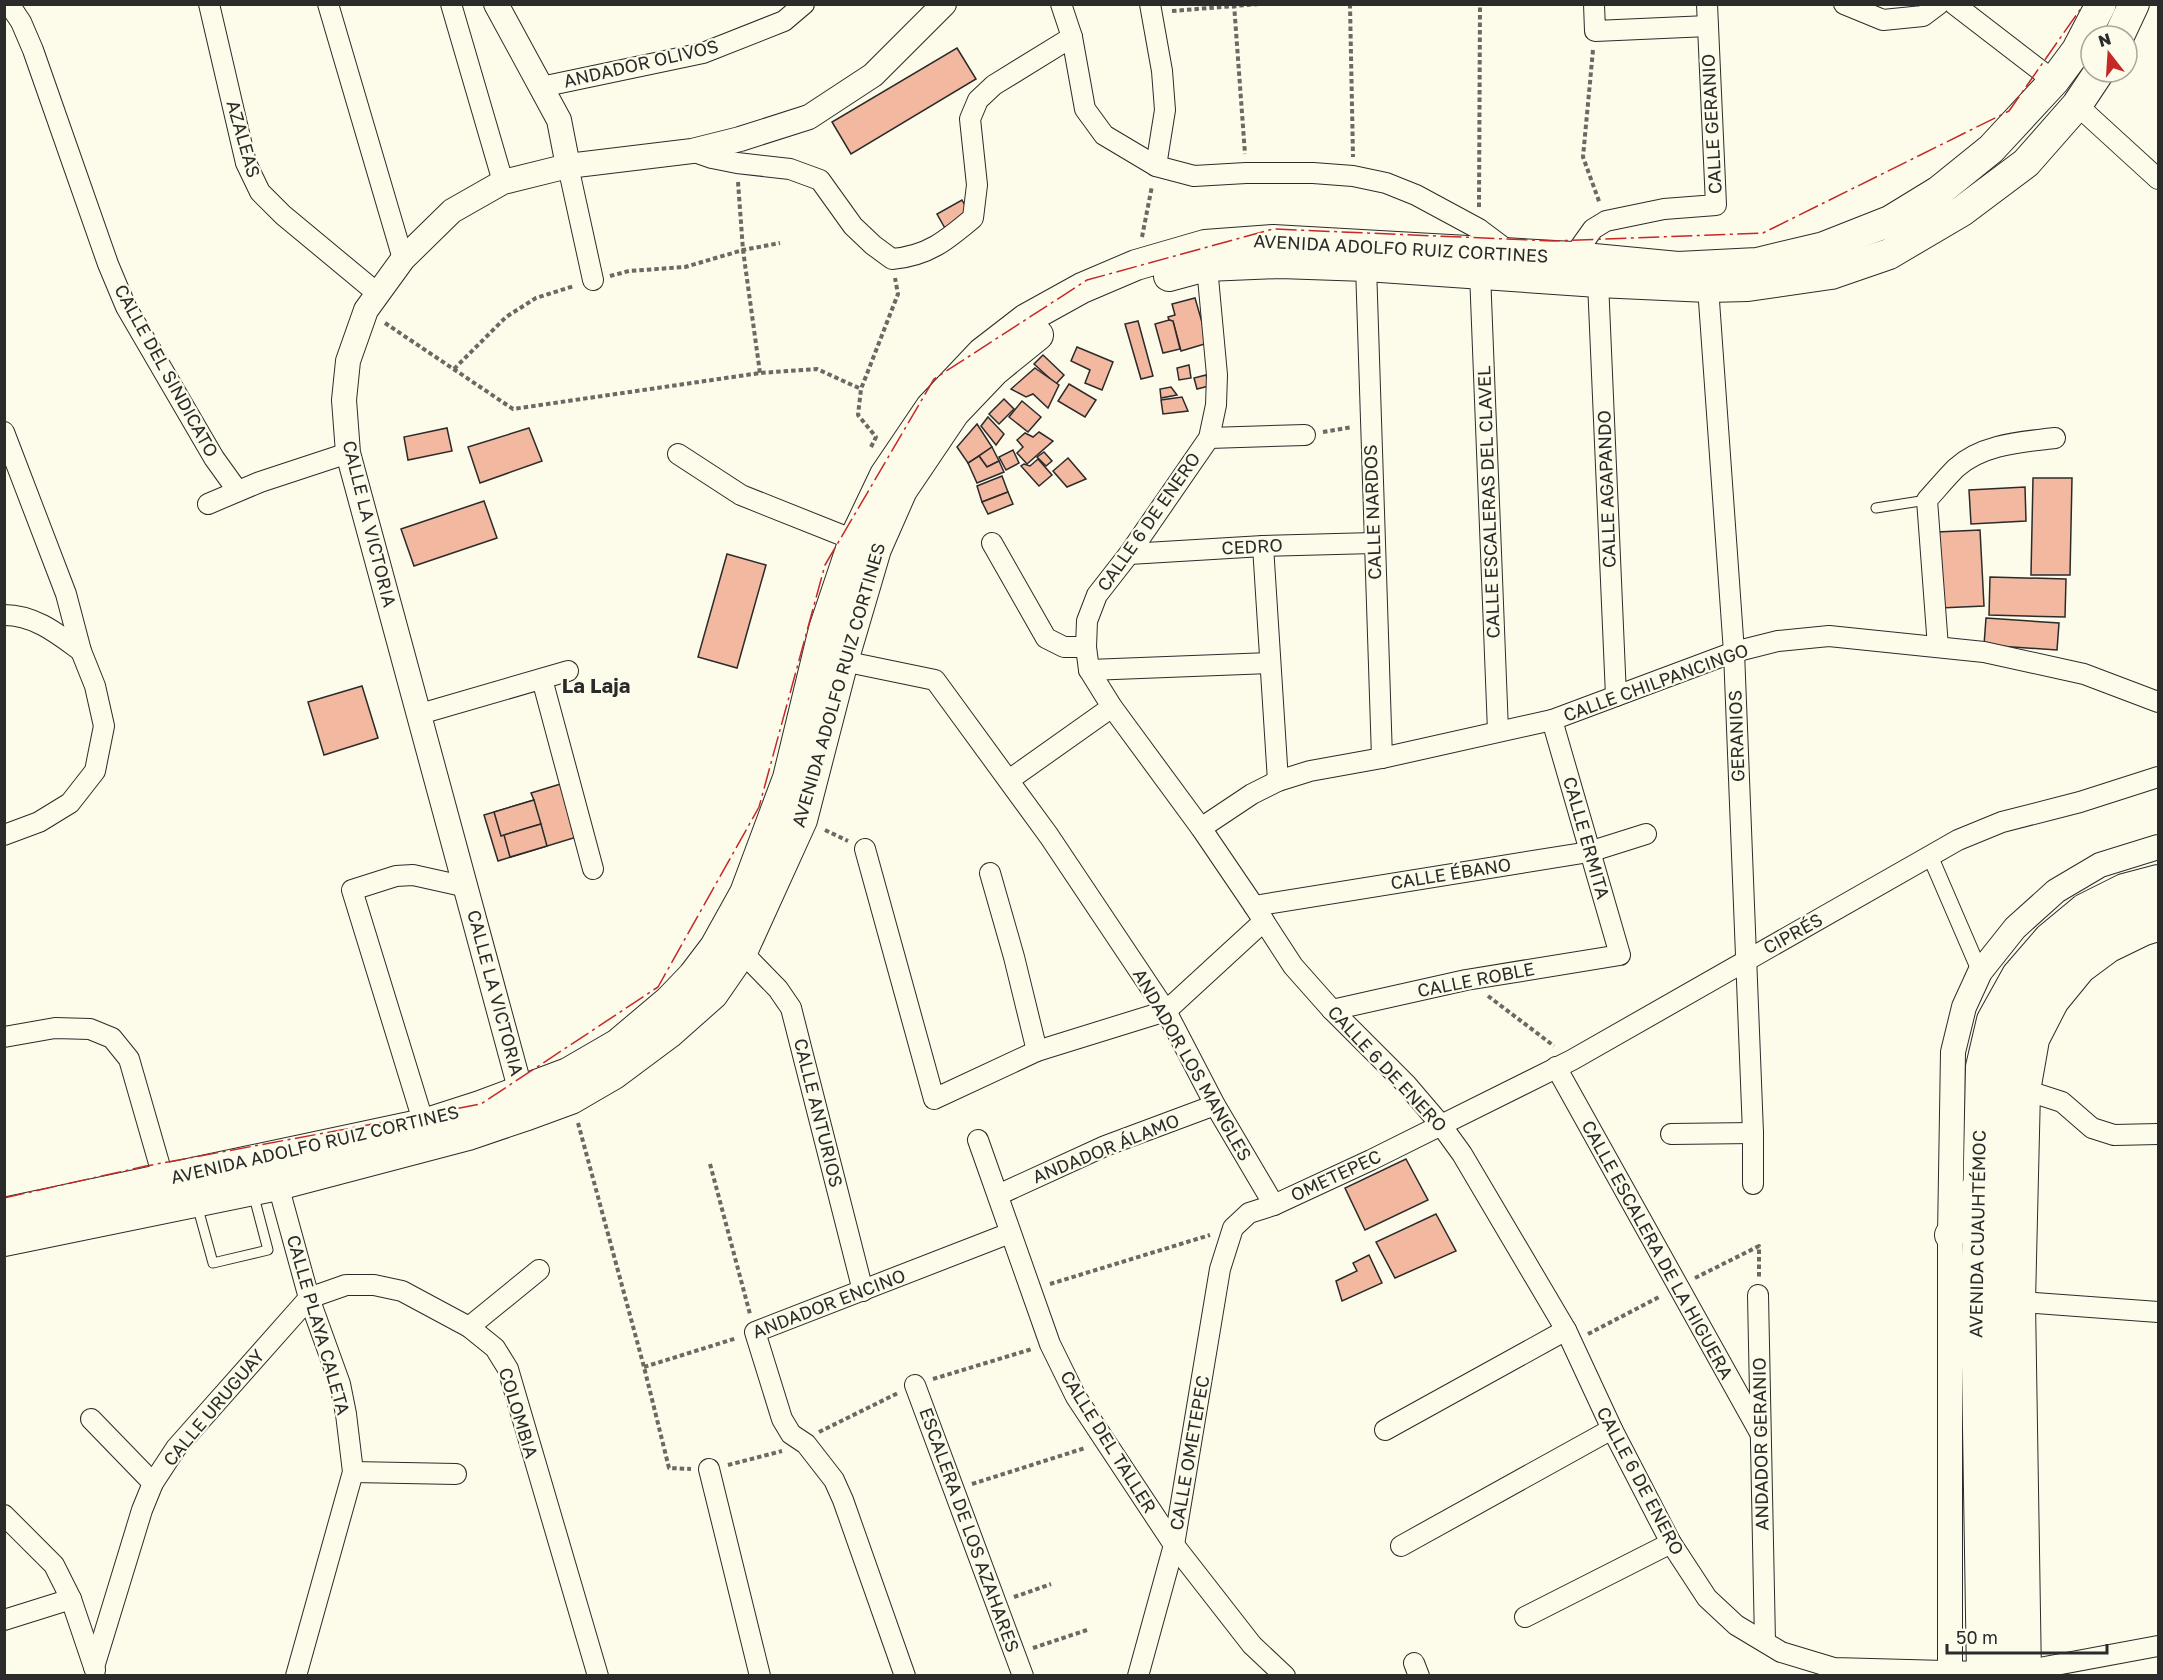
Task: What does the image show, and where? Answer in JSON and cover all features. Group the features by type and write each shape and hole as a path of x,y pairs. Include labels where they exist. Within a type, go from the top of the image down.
{"main road":[{"name":"AVENIDA ADOLFO RUIZ CORTINES","path":"5,1235 184,1190 424,1124 524,1104 571,1099 614,1074 669,1033 713,994 742,952 802,820 843,661 876,549 902,490 954,413 995,370 1035,337 1086,305 1205,255 1280,263 1480,273 1581,273 1757,263 1824,247 1890,221 1940,191 1991,150 2054,81 2077,50 2101,4"},
{"path":"2125,24 2134,4"},
{"name":"AVENIDA ADOLFO RUIZ CORTINES","path":"184,1190 266,1188 468,1135 524,1104 568,1073 618,1044 669,1001 693,976 715,947 745,893 788,778 824,629 854,540 885,475 931,407 982,353 1026,319 1082,288 1136,265 1205,255 1273,240 1511,253 1581,273 1708,287 1748,286 1831,274 1889,254 1962,212 2026,163 2077,105 2091,84"},
{"name":"AVENIDA CUAUHTÉMOC","path":"2005,1673 1976,1303 1981,1067 1992,1020 2017,975 2049,938 2084,909 2124,889 2158,880"},
{"name":"AVENIDA CUAUHTÉMOC","path":"2005,1673 1998,1301 2006,1081 2015,1032 2036,991 2066,956 2097,930 2133,910 2158,906"},
{"path":"1950,1235 1978,1184"}],"street":[{"name":"CALLE DEL SINDICATO","path":"9,4 21,22 33,50 108,264 126,307 214,458 237,490"},
{"path":"328,4 403,259"},
{"path":"451,4 503,182"},
{"path":"496,4 559,120 593,280"},
{"name":"ANDADOR OLIVOS","path":"541,87 704,53 784,21 804,4"},
{"name":"CALLE LA VICTORIA","path":"524,1104 348,453 344,400 348,361 371,302 403,259 452,211 503,182 568,166 692,151 809,117 873,75 944,4"},
{"path":"1061,4 1072,37 1085,109 1104,135 1156,166 1194,176 1313,173 1353,176 1386,183 1416,195 1479,229 1511,253"},
{"path":"1594,4 1595,31 1708,26"},
{"name":"CALLE GERANIO","path":"1606,221 1664,209 1716,205 1707,4"},
{"path":"1844,4 1883,20 1923,16 1940,4"},
{"path":"1954,4 2054,81"},
{"name":"AZALEAS","path":"210,5 246,163 260,192 371,302"},
{"path":"1150,9 1162,71 1165,110 1156,166"},
{"path":"692,151 737,164 790,169 820,180 853,226 873,245 892,259 911,258 944,243 973,218 977,185 970,119 978,100 994,85 1072,37"},
{"path":"2077,105 2158,179"},
{"path":"1581,273 1593,229 1606,221"},
{"name":"CALLE 6 DE ENERO","path":"1205,255 1217,375 1216,405 1209,438 1129,554 1097,595 1087,621 1086,647 1089,670 1112,707 1259,913 1293,966 1332,1010 1407,1084 1462,1154 1569,1337 1612,1429 1671,1543 1707,1598 1736,1625 1781,1652 1834,1668 2005,1673 2158,1646"},
{"name":"CALLE NARDOS","path":"1366,266 1382,758"},
{"name":"CALLE ESCALERAS DEL CLAVEL","path":"1480,273 1498,731"},
{"name":"CALLE AGAPANDO","path":"1581,273 1616,696"},
{"name":"GERANIOS","path":"1708,287 1734,652 1753,1133 1753,1185"},
{"path":"4,432 66,594 81,651 95,686 104,726 95,771 70,803 39,822 4,835"},
{"path":"1209,438 1305,435"},
{"path":"1938,647 1927,500 1958,466 1983,452 2008,444 2055,438"},
{"path":"208,504 237,490 348,453"},
{"path":"678,454 741,495 854,540"},
{"path":"992,543 1046,638 1064,647 1086,647"},
{"name":"CEDRO","path":"1129,554 1263,546 1374,543"},
{"path":"1263,546 1278,781"},
{"path":"4,615 13,615 45,624 81,651"},
{"name":"CALLE CHILPANCINGO","path":"1200,828 1252,794 1278,781 1310,771 1382,758 1552,720 1734,652 1778,641 1829,636 1984,652 2084,674 2158,702"},
{"name":"ANDADOR LOS MANGLES","path":"843,661 935,680 1010,780 1166,1011 1215,1105 1274,1205"},
{"path":"1089,670 1270,663"},
{"path":"420,714 568,671"},
{"path":"542,679 593,869"},
{"path":"1010,780 1112,707"},
{"name":"CALLE ERMITA","path":"1552,720 1620,955"},
{"name":"CIPRÉS","path":"1441,1125 1564,1063 1958,840 2002,822 2080,802 2158,777"},
{"name":"CALLE ÉBANO","path":"1259,913 1589,852 1646,834"},
{"path":"1950,1673 1950,1235 1953,1052 1964,1006 1980,972 2015,928 2056,891 2100,864 2158,847"},
{"path":"865,849 934,1099 1037,1051 1166,1011 1259,913"},
{"path":"1930,856 1980,972"},
{"path":"990,873 1037,1051"},
{"path":"424,1124 352,890 396,876 413,875 467,887"},
{"path":"2005,1673 2023,1302 2028,1091 2037,1040 2056,1003 2083,970 2110,950 2158,929"},
{"name":"CALLE ANTURIOS","path":"742,952 778,989 791,1008 863,1291"},
{"name":"CALLE ROBLE","path":"1332,1010 1466,980 1620,955"},
{"path":"4,1038 55,1028 90,1029 112,1038 129,1059 184,1190"},
{"name":"CALLE ESCALERA DE LA HIGUERA","path":"1564,1063 1678,1287 1760,1433"},
{"path":"2028,1091 2062,1102 2092,1128 2114,1135 2158,1134"},
{"name":"ANDADOR ÁLAMO","path":"998,1195 1105,1146 1215,1105"},
{"name":"OMETEPEC","path":"1233,1228 1249,1214 1274,1205 1441,1125"},
{"path":"1671,1134 1753,1133"},
{"name":"CALLE DEL TALLER","path":"978,1140 1029,1290 1050,1344 1076,1397 1174,1545 1252,1645 1285,1676"},
{"name":"CALLE PLAYA CALETA","path":"266,1188 340,1383 353,1472 296,1676"},
{"name":"CALLE OMETEPEC","path":"1138,1676 1174,1545 1220,1269 1233,1228"},
{"name":"ANDADOR ENCINO","path":"755,1332 1010,1233"},
{"path":"469,1327 538,1270"},
{"name":"COLOMBIA","path":"309,1298 346,1285 374,1285 402,1291 469,1327 495,1348 508,1369 598,1676"},
{"name":"ANDADOR GERANIO","path":"1758,1295 1765,1642"},
{"name":"CALLE URUGUAY","path":"95,1671 142,1510 153,1483 176,1448 309,1298"},
{"path":"2023,1302 2158,1312"},
{"path":"755,1332 782,1419 791,1434 806,1444 834,1480 843,1500 905,1676"},
{"path":"1385,1430 1569,1337"},
{"name":"ESCALERA DE LOS AZAHARES","path":"915,1384 1023,1676"},
{"path":"91,1419 153,1483"},
{"path":"1401,1546 1612,1429"},
{"path":"709,1469 760,1676"},
{"path":"353,1472 456,1474"},
{"path":"4,1515 54,1565 71,1599 95,1671"},
{"path":"1526,1617 1671,1543"},
{"path":"4,1620 71,1599"},
{"path":"1805,1676 1834,1668"}],"lane":[{"path":"1876,508 1927,500"},
{"path":"184,1190 213,1263 268,1250 266,1188"}],"path":[{"path":"1150,9 1259,4"},
{"path":"1350,4 1353,176"},
{"path":"1479,229 1480,4"},
{"path":"1234,5 1246,173"},
{"path":"1595,31 1583,157 1606,221"},
{"path":"737,164 743,250 760,373"},
{"path":"1136,265 1156,166"},
{"path":"866,458 876,437 858,415 861,389 898,294 892,259"},
{"path":"371,302 513,409 760,373 817,369 861,389"},
{"path":"1305,435 1371,423"},
{"path":"802,820 865,849"},
{"path":"1466,980 1564,1063"},
{"path":"571,1099 669,1468 709,1469 806,1444"},
{"path":"710,1164 755,1332"},
{"path":"1029,1290 1233,1228"},
{"path":"1569,1337 1678,1287 1759,1246 1758,1295"},
{"name":"ANDADOR ENCINO","path":"644,1367 755,1332"},
{"path":"955,1490 1105,1442"},
{"path":"996,1603 1051,1584"},
{"path":"1015,1654 1087,1630"}],"building":[{"path":"957,48 976,79 851,154 832,122"},
{"path":"962,200 971,216 946,230 937,214"},
{"path":"1195,298 1208,343 1181,351 1173,321 1168,317 1175,315 1172,304"},
{"path":"1138,321 1153,376 1141,379 1125,324"},
{"path":"1173,321 1180,349 1163,353 1155,324"},
{"path":"1077,347 1113,362 1102,390 1085,383 1090,370 1071,361"},
{"path":"1043,355 1064,375 1056,384 1034,364"},
{"path":"1189,365 1191,378 1179,380 1177,368"},
{"path":"1035,368 1059,385 1048,408 1033,394 1026,397 1011,389"},
{"path":"1206,375 1209,386 1197,389 1194,378"},
{"path":"1069,384 1096,400 1085,417 1058,401"},
{"path":"1171,387 1177,395 1161,398 1160,389"},
{"path":"1182,397 1188,411 1163,414 1161,400"},
{"path":"1004,399 1014,409 999,424 989,414"},
{"path":"1022,401 1041,417 1028,432 1009,417"},
{"path":"988,417 1004,434 996,445 981,426"},
{"path":"977,424 992,447 968,463 957,447"},
{"path":"447,428 452,451 408,460 404,437"},
{"path":"529,428 542,461 480,483 468,447"},
{"path":"1039,432 1053,441 1027,464 1017,453 1023,447 1017,440 1025,433 1033,437"},
{"path":"992,447 999,461 987,467 979,456"},
{"path":"1013,450 1019,463 1006,470 999,457"},
{"path":"1044,452 1052,461 1046,466 1037,457"},
{"path":"979,456 987,467 999,461 1004,472 977,483 968,463"},
{"path":"1068,458 1086,479 1067,487 1053,471"},
{"path":"1038,459 1052,475 1039,486 1021,466 1024,464 1030,466"},
{"path":"1002,476 1008,492 982,502 977,486"},
{"path":"2033,478 2072,478 2070,575 2031,575"},
{"path":"2025,487 2026,521 1971,524 1969,490"},
{"path":"1008,492 1013,504 988,514 982,502"},
{"path":"484,501 497,538 414,566 401,529"},
{"path":"1980,530 1984,606 1940,608 1937,532"},
{"path":"727,554 766,565 737,668 698,657"},
{"path":"1990,577 2066,579 2065,617 1989,615"},
{"path":"1986,618 2059,623 2057,650 1984,645"},
{"path":"362,686 378,738 324,755 308,702"},
{"path":"577,779 593,832 498,861 484,815 534,800 531,793"},
{"path":"534,800 541,824 501,836 494,812"},
{"path":"541,824 547,846 510,857 504,835"},
{"path":"1406,1159 1428,1200 1365,1230 1345,1188"},
{"path":"1436,1214 1456,1251 1395,1278 1376,1242"},
{"path":"1369,1255 1382,1283 1342,1301 1336,1281 1357,1271 1353,1263"}],"power":[{"path":"4,1198 146,1166 481,1104 658,987 759,807 825,565 934,379 1087,280 1273,229 1554,241 1763,233 2009,111 2084,4"}],"district":[{"name":"La Laja","path":"596,686"}]}
